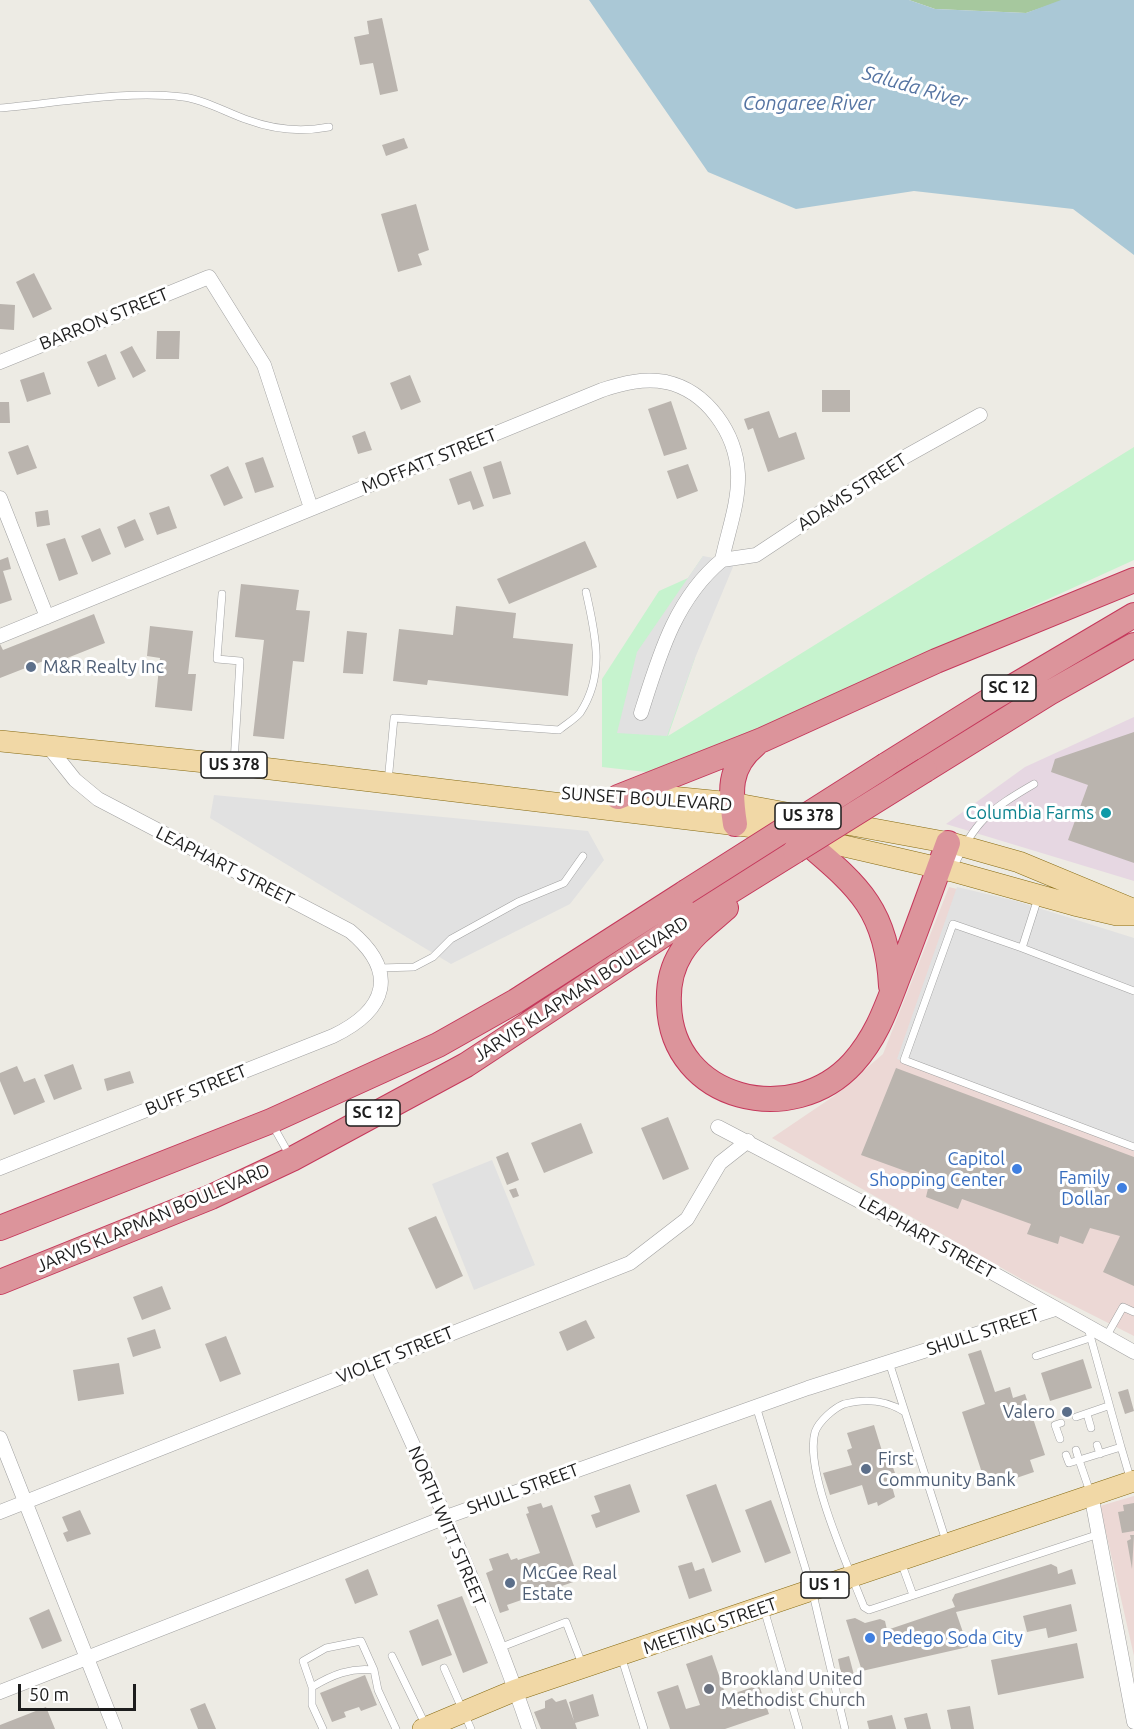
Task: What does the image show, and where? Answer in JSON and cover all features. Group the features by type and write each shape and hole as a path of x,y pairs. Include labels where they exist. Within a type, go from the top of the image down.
{"highway":[{"path":"618,797 762,740 936,661 1134,579"},
{"name":"JARVIS KLAPMAN BOULEVARD","path":"0,1228 270,1121 438,1045 516,1001 990,699 1134,615"},
{"name":"SC 12","path":"796,843 925,770 1049,693 1134,645"},
{"path":"733,814 731,781 744,755 762,740"},
{"path":"892,993 890,958 878,918 847,877 796,843 728,898 688,942 674,968 670,982 669,1012 677,1041 693,1066 715,1085 743,1097 773,1100 802,1095 829,1083 852,1064 871,1041 885,1015 892,993 956,845"},
{"name":"JARVIS KLAPMAN BOULEVARD","path":"0,1282 211,1197 292,1159 466,1065 728,898"}],"main road":[{"name":"SUNSET BOULEVARD","path":"0,741 233,765 468,794 733,814 956,845 1019,862 1134,910"},
{"name":"SUNSET BOULEVARD","path":"468,794 518,791 618,797 671,797 733,814 796,843 945,870 1117,915 1134,915"},
{"name":"MEETING STREET","path":"425,1728 468,1721 516,1690 1132,1481"}],"street":[{"name":"BARRON STREET","path":"0,362 209,277 264,365 311,508"},
{"name":"MOFFATT STREET","path":"0,636 602,390 637,381 667,382 694,396 718,418 733,444 737,459 737,490 722,560"},
{"name":"ADAMS STREET","path":"722,560 756,555 901,459 980,415"},
{"path":"0,498 47,617"},
{"path":"641,713 672,622 706,573 722,560"},
{"name":"LEAPHART STREET","path":"48,746 75,780 98,799 338,923 367,946 381,968"},
{"name":"BUFF STREET","path":"0,1168 333,1036 359,1022 370,1010 379,995 381,968"},
{"name":"LEAPHART STREET","path":"718,1126 932,1239 1089,1332 1106,1337 1134,1352"},
{"name":"VIOLET STREET","path":"0,1512 630,1263 687,1219 720,1164 748,1141"},
{"name":"SHULL STREET","path":"0,1692 446,1517 756,1406 1055,1310"},
{"name":"NORTH WITT STREET","path":"376,1363 446,1517 516,1690 529,1729"},
{"path":"0,1438 115,1729"},
{"path":"1091,1494 1134,1722"}],"lane":[{"path":"0,108 154,95 186,98 279,129 308,130 329,127"},
{"path":"388,784 394,718 559,730 579,714 594,682 598,653 586,592"},
{"path":"222,594 217,659 240,661 233,765"},
{"path":"956,845 981,820 1010,797 1034,784"},
{"path":"381,968 414,967 433,957 451,939 518,902 564,883 583,856"},
{"path":"1022,948 1039,896"},
{"path":"1134,991 953,924 904,1060 1134,1147"},
{"path":"270,1121 292,1159"},
{"path":"1106,1337 1123,1307 1134,1312"},
{"path":"1036,1356 1089,1332 1108,1406 1132,1481"},
{"path":"889,1362 947,1544"},
{"path":"905,1412 891,1403 868,1400 842,1405 827,1416 815,1431 815,1465 820,1484 864,1607 869,1610 1099,1534"},
{"path":"756,1406 812,1590 845,1729"},
{"path":"1076,1417 1108,1406"},
{"path":"1087,1414 1091,1428"},
{"path":"1060,1439 1055,1425 1061,1423"},
{"path":"1097,1445 1100,1454"},
{"path":"1066,1455 1069,1464 1121,1447"},
{"path":"1076,1450 1091,1494"},
{"path":"900,1560 913,1595"},
{"path":"764,1607 799,1729"},
{"path":"499,1648 566,1622 584,1668"},
{"path":"323,1729 312,1704 312,1687 303,1661 326,1648 361,1641 374,1670 378,1690 396,1729"},
{"path":"392,1656 425,1728"},
{"path":"621,1656 644,1729"},
{"path":"312,1687 331,1676 360,1668 374,1670"},
{"path":"444,1668 468,1721"}],"shaded area":[{"path":"703,556 735,562 695,658 667,736 617,733 637,652"},
{"path":"1134,717 1134,881 946,824 1025,767"},
{"path":"214,795 588,831 604,860 570,904 451,964 210,818"},
{"path":"949,887 1012,903 1134,946 1134,1336 1023,1280 772,1138 834,1096 883,1054"},
{"path":"957,887 1016,901 1134,938 1134,1147 897,1059"},
{"path":"492,1160 535,1265 474,1290 432,1184"},
{"path":"1134,1496 1134,1656 1100,1506"}],"green space":[{"path":"909,0 1062,1 1026,13 935,9"},
{"path":"1134,447 1134,560 664,774 602,767 602,679 659,591 688,578 703,556 695,658 668,736"}],"water":[{"name":"Congaree River","path":"589,0 909,0 935,9 1026,13 1061,0 1134,0 1134,255 1073,209 914,191 796,209 708,172"}],"building":[{"path":"382,18 398,91 380,95 373,63 360,65 354,37 369,34 367,21"},
{"path":"404,138 408,148 386,156 382,145"},
{"path":"416,204 429,250 418,254 422,265 398,272 381,214"},
{"path":"34,273 52,309 33,318 16,282"},
{"path":"0,304 15,305 14,330 0,329"},
{"path":"157,331 180,331 179,359 156,359"},
{"path":"132,346 146,371 133,378 120,352"},
{"path":"106,354 116,379 98,387 87,362"},
{"path":"44,372 51,394 27,402 20,380"},
{"path":"410,375 421,402 401,410 390,383"},
{"path":"822,390 850,390 850,412 822,412"},
{"path":"671,401 687,449 664,456 648,409"},
{"path":"0,402 9,402 10,423 0,423"},
{"path":"769,411 779,438 796,432 805,459 768,472 753,428 748,430 744,419"},
{"path":"365,431 372,450 358,454 352,436"},
{"path":"28,445 37,468 17,475 8,452"},
{"path":"263,457 274,487 255,493 245,463"},
{"path":"501,461 511,494 493,499 483,467"},
{"path":"688,464 698,491 677,499 667,471"},
{"path":"228,466 243,498 224,506 210,475"},
{"path":"471,471 484,506 473,510 470,501 458,505 449,479"},
{"path":"169,506 177,528 157,535 149,513"},
{"path":"48,510 50,525 37,527 35,512"},
{"path":"135,519 144,540 125,548 117,527"},
{"path":"100,528 111,554 92,562 81,536"},
{"path":"65,538 78,574 59,581 46,544"},
{"path":"585,541 597,567 509,604 497,579"},
{"path":"8,557 11,569 3,571 12,600 0,604 0,560"},
{"path":"241,584 299,590 296,610 310,611 304,662 293,661 284,739 253,736 264,640 235,637"},
{"path":"456,606 516,613 513,638 573,644 568,696 428,680 427,685 393,681 399,629 453,635"},
{"path":"94,614 105,643 47,666 46,660 0,678 0,644 3,650"},
{"path":"150,626 193,631 188,674 196,674 192,711 155,707 160,658 147,656"},
{"path":"347,631 367,633 363,674 343,673"},
{"name":"Columbia Farms","path":"1134,732 1134,863 1068,840 1088,785 1051,772 1055,759"},
{"path":"73,1064 82,1089 54,1100 44,1075"},
{"path":"17,1066 24,1082 35,1078 45,1102 14,1115 0,1081 0,1073"},
{"name":"Capitol Shopping Center","path":"896,1068 1134,1157 1134,1286 1103,1272 1120,1236 1090,1228 1083,1244 1060,1236 1058,1244 1027,1234 1031,1224 962,1199 958,1209 926,1197 930,1180 861,1155"},
{"path":"130,1071 134,1083 107,1091 104,1079"},
{"path":"668,1117 689,1169 663,1180 641,1128"},
{"path":"581,1123 593,1153 544,1173 531,1143"},
{"path":"508,1152 519,1180 507,1185 496,1157"},
{"path":"516,1188 519,1196 513,1198 509,1190"},
{"path":"436,1216 463,1276 436,1289 408,1228"},
{"path":"162,1286 171,1309 142,1320 133,1297"},
{"path":"586,1320 595,1338 567,1351 559,1332"},
{"path":"155,1329 161,1348 133,1357 127,1338"},
{"path":"226,1336 241,1374 220,1382 205,1344"},
{"path":"981,1350 995,1392 1010,1387 1013,1398 1025,1394 1045,1455 1030,1460 1034,1472 987,1488 962,1412 985,1404 968,1354"},
{"path":"1083,1359 1092,1388 1050,1401 1041,1373"},
{"path":"119,1363 124,1394 78,1401 73,1370"},
{"path":"1128,1389 1134,1411 1125,1414 1118,1392"},
{"name":"First Community Bank","path":"874,1425 886,1464 891,1462 895,1473 889,1476 895,1497 878,1506 877,1502 868,1505 862,1485 830,1495 823,1473 852,1465 847,1450 852,1448 847,1433"},
{"path":"630,1484 640,1512 596,1528 591,1515 600,1512 594,1496"},
{"path":"716,1484 741,1552 712,1563 686,1495"},
{"path":"771,1500 791,1553 765,1563 745,1510"},
{"path":"541,1503 543,1508 552,1505 579,1580 507,1605 509,1610 500,1613 486,1573 493,1570 489,1559 508,1553 511,1560 517,1558 518,1560 540,1553 526,1514 529,1513 527,1507"},
{"path":"1134,1503 1134,1531 1122,1533 1118,1512 1124,1511 1123,1505"},
{"path":"80,1510 91,1534 67,1542 63,1533 68,1531 62,1517"},
{"path":"1130,1535 1134,1535 1132,1569 1127,1541 1131,1539"},
{"path":"692,1562 695,1571 704,1568 712,1591 689,1599 678,1566"},
{"path":"1051,1564 1057,1567 1058,1574 1072,1569 1076,1584 956,1612 968,1647 862,1671 846,1620 855,1618 865,1623 880,1619 885,1621 887,1630 955,1607 952,1600 955,1594"},
{"path":"368,1569 378,1595 355,1604 345,1579"},
{"path":"462,1596 488,1663 463,1673 437,1605"},
{"path":"1071,1604 1077,1631 1048,1638 1046,1628 1027,1632 1023,1616"},
{"path":"49,1609 62,1641 42,1649 29,1618"},
{"path":"438,1619 452,1655 422,1666 409,1631"},
{"path":"1077,1643 1084,1678 998,1695 991,1660"},
{"name":"Brookland United Methodist Church","path":"712,1655 726,1696 759,1685 769,1714 725,1729 670,1729 657,1692 678,1685 686,1709 700,1705 686,1664"},
{"path":"849,1656 854,1675 842,1678 838,1659"},
{"path":"365,1675 377,1705 361,1711 359,1707 344,1712 346,1717 332,1722 320,1693"},
{"path":"593,1694 599,1716 575,1723 577,1729 541,1729 534,1712 545,1708 545,1701 552,1698 556,1702 566,1699 574,1721 569,1702"},
{"path":"205,1703 216,1729 198,1729 190,1709"},
{"path":"970,1706 974,1729 951,1729 947,1710"},
{"path":"46,1707 55,1729 0,1729 0,1725"},
{"path":"927,1713 931,1729 907,1729 904,1718"},
{"path":"892,1715 896,1729 869,1729 867,1721"}],"place":[{"name":"M&R Realty Inc","path":"31,667"},
{"name":"Columbia Farms","path":"1106,813"},
{"name":"Capitol Shopping Center","path":"1017,1169"},
{"name":"Family Dollar","path":"1122,1188"},
{"name":"Valero","path":"1067,1412"},
{"name":"First Community Bank","path":"866,1469"},
{"name":"McGee Real Estate","path":"510,1583"},
{"name":"Pedego Soda City","path":"870,1638"},
{"name":"Brookland United Methodist Church","path":"709,1689"}],"water label":[{"name":"Saluda River","path":"915,87"}]}
